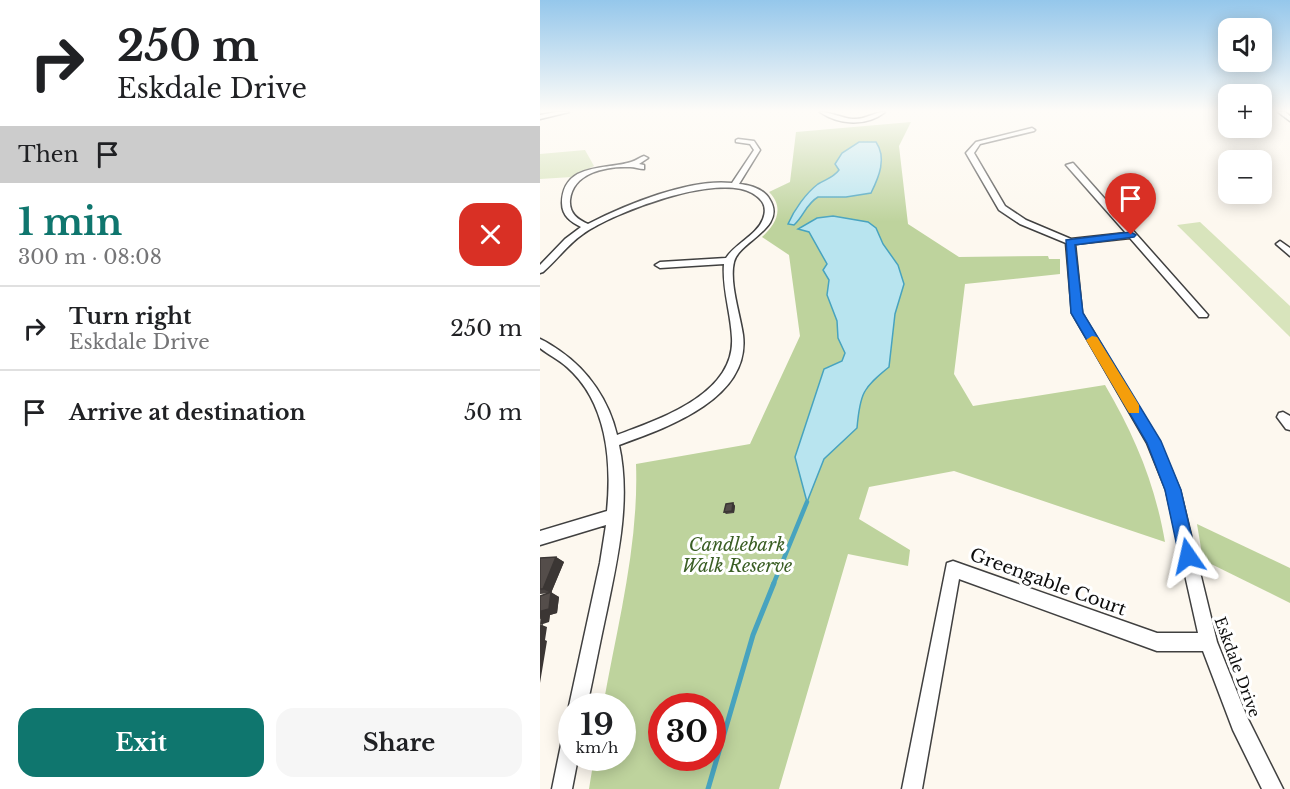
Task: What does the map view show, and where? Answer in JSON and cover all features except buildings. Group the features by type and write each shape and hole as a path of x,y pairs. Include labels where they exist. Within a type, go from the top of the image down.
{"street":[{"path":"734,184 756,149"},
{"path":"973,149 970,153 1002,208 1023,222 1070,242 1131,235"},
{"path":"588,227 570,217 566,208 567,197 574,181 600,169 637,165 644,158"},
{"path":"1070,165 1203,315"},
{"path":"540,270 576,234 650,200 734,184 750,187 761,194 768,203 770,211 761,228 735,251 729,261 738,341 735,360 728,374 714,391 695,406 613,442"},
{"name":"Eskdale Drive","path":"1070,242 1077,313 1153,441 1173,490 1208,642 1240,723 1273,789"},
{"path":"1280,244 1290,253"},
{"path":"660,265 729,261"},
{"path":"540,343 567,361 586,382 602,407 613,442 617,476 611,548 581,693"},
{"path":"540,538 615,515"},
{"name":"Greengable Court","path":"912,789 953,569 1157,642 1208,642"},
{"path":"562,789 566,771"}],"green space":[{"name":"Candlebark Walk Reserve","path":"794,149 899,149 908,224 959,257 1048,256 1049,259 1060,259 1060,274 965,284 954,374 973,406 1105,385 1135,442 1150,480 1165,542 954,471 869,487 859,519 910,550 908,566 848,554 779,789 589,789 592,771 636,771 636,693 605,693 631,555 636,464 750,444 800,336 789,255 762,237 775,221 778,210 769,192 790,182"},
{"path":"585,150 594,166 572,177 540,179 540,154"},
{"path":"1200,222 1290,306 1290,337 1177,225"},
{"path":"1197,524 1290,568 1290,603 1203,560"}],"water":[{"path":"848,149 879,149 881,161 879,174 871,193 846,197 818,197 794,225 788,224 809,192 839,170 835,164 842,153"},
{"path":"833,216 868,222 876,228 883,244 898,265 904,284 895,314 889,367 873,380 864,392 857,428 824,459 807,502 795,457 824,369 842,361 845,353 838,338 837,321 827,295 829,280 823,270 827,264 809,232 798,229 817,218"}],"waterway":[{"path":"773,585 807,502"},
{"path":"708,789 753,635 774,583"}],"slow traffic":[{"path":"1092,340 1134,409"}],"route":[{"path":"1131,235 1070,242 1077,313 1153,441 1173,490 1188,556"}]}
